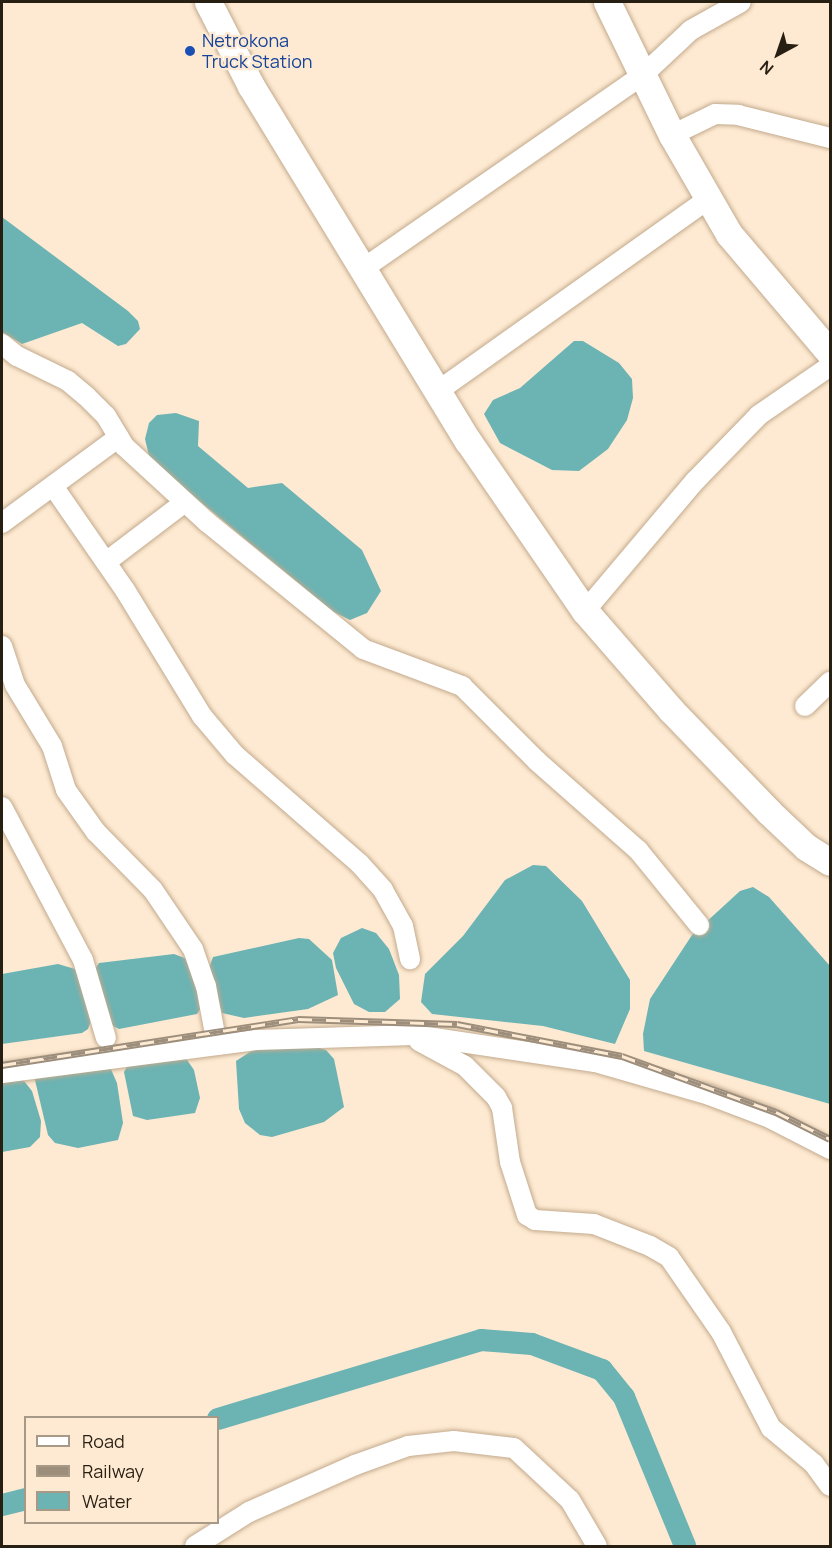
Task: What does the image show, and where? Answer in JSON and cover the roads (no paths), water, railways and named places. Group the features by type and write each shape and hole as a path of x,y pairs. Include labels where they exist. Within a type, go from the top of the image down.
{"street":[{"path":"208,2 251,86 438,391 585,611 671,710 769,812 806,847 831,862"},
{"path":"607,2 672,135 729,234 831,353"},
{"path":"364,268 644,74 691,30 741,2"},
{"path":"672,135 716,114 738,115 831,138"},
{"path":"438,391 708,199"},
{"path":"2,344 18,356 68,381 106,416 124,446 185,502 363,649 462,686 537,761 638,850 699,925"},
{"path":"585,611 695,481 759,415 831,366"},
{"path":"2,523 119,437"},
{"path":"53,486 106,562 202,716 235,755 359,863 383,890 403,926 410,959"},
{"path":"106,562 185,502"},
{"path":"2,646 15,685 52,746 66,790 96,832 153,890 193,950 206,987 217,1045"},
{"path":"806,705 831,682"},
{"path":"2,807 83,960 105,1038"},
{"path":"414,1035 425,1046 465,1066 496,1097 502,1108 510,1162 527,1215 535,1220 594,1224 650,1245 669,1257 721,1332 771,1428 814,1464 831,1486"},
{"path":"2,1073 217,1045 414,1035 595,1062 709,1095 770,1118 831,1149"},
{"path":"195,1546 249,1512 355,1465 408,1446 454,1441 514,1449 570,1500 597,1546"}],"water":[{"path":"2,217 128,311 138,321 140,329 126,344 118,346 82,323 22,344 2,332"},
{"path":"574,341 583,341 619,363 632,379 633,398 627,420 608,449 579,471 552,470 500,443 484,414 493,400 520,388"},
{"path":"176,413 199,421 198,446 248,488 282,483 362,550 381,591 367,613 350,620 332,611 150,460 145,439 149,423 157,415"},
{"path":"533,865 546,866 582,901 630,980 630,1009 615,1044 543,1026 432,1014 421,1002 425,974 463,936 505,880"},
{"path":"753,887 769,897 830,966 830,1104 644,1051 643,1034 650,999 692,935 740,891"},
{"path":"362,928 376,933 389,949 399,975 400,999 385,1012 369,1012 354,1004 336,968 333,953 341,938"},
{"path":"299,938 309,939 332,960 338,995 308,1009 244,1018 222,1013 209,968 213,957"},
{"path":"174,954 190,960 203,1005 197,1014 119,1029 113,1026 107,1020 95,969 99,963"},
{"path":"58,964 75,969 82,978 91,1021 88,1029 82,1033 2,1044 2,974"},
{"path":"312,1046 326,1050 334,1059 344,1107 324,1122 272,1137 260,1135 245,1123 239,1109 236,1061 253,1050"},
{"path":"185,1057 194,1070 200,1098 195,1113 147,1120 133,1116 124,1072 129,1063"},
{"path":"110,1067 117,1083 123,1123 118,1140 78,1148 55,1143 48,1135 34,1076"},
{"path":"20,1076 32,1091 41,1121 40,1137 30,1147 2,1152 2,1079"}],"waterway":[{"path":"219,1419 481,1340 532,1344 602,1370 624,1397 685,1546"},
{"path":"2,1505 24,1500"}],"railway":[{"path":"2,1065 298,1019 457,1024 622,1056 776,1112 830,1139"}],"place":[{"name":"Netrokona Truck Station","path":"190,51"}]}
